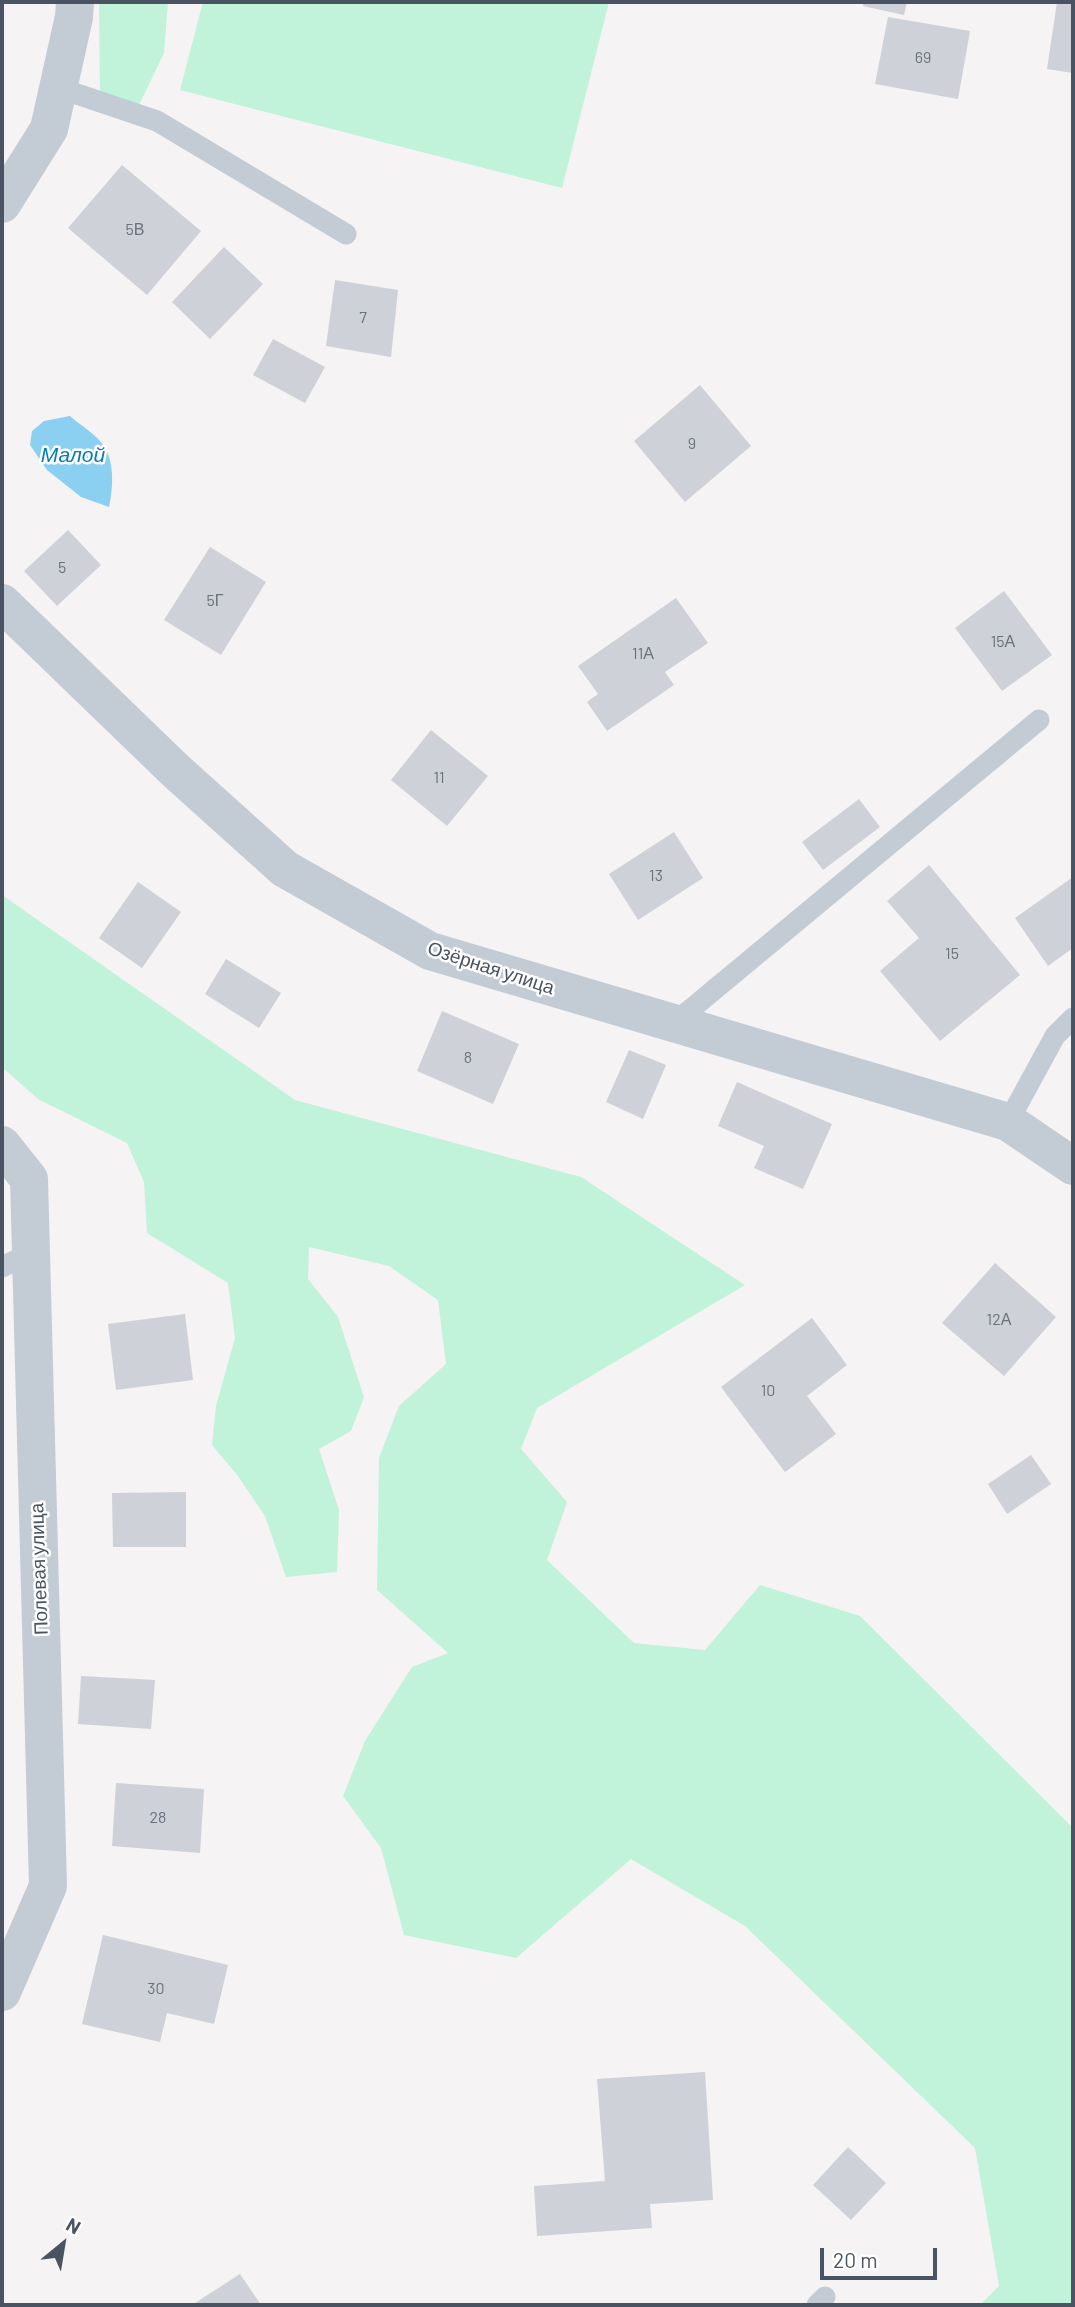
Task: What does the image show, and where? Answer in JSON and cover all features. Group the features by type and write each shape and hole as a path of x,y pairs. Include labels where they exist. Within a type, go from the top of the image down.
{"street":[{"path":"2,204 49,129 74,18 75,2"},
{"name":"Озёрная улица","path":"2,603 176,771 285,869 430,951 1008,1122 1073,1166"},
{"name":"Полевая улица","path":"2,1145 29,1180 16,1260 48,1886 2,1992"}],"lane":[{"path":"58,88 157,121 346,234"},
{"path":"673,1024 1039,720"},
{"path":"1008,1122 1055,1036 1073,1018"}],"green space":[{"path":"99,2 168,2 164,53 139,105 100,97"},
{"path":"203,2 609,2 562,188 180,90"},
{"path":"2,895 295,1100 581,1177 745,1285 537,1408 521,1449 567,1502 547,1560 634,1643 705,1650 760,1585 860,1616 1073,1828 1073,2305 980,2305 999,2286 975,2148 745,1926 631,1859 516,1958 404,1935 381,1848 343,1796 365,1741 412,1667 448,1653 377,1590 379,1458 399,1406 446,1364 438,1300 389,1266 309,1247 308,1279 338,1317 364,1397 351,1431 319,1449 339,1510 337,1572 286,1577 265,1516 238,1476 212,1445 216,1406 235,1338 228,1283 147,1233 144,1182 127,1143 38,1099 2,1067"}],"water":[{"name":"Малой","path":"70,416 97,438 108,453 112,476 109,507 81,497 47,470 30,445 32,431 44,421"}],"building":[{"path":"864,2 907,2 904,15 863,6"},
{"path":"1057,2 1073,2 1073,73 1047,69"},
{"path":"888,17 970,31 958,99 875,84"},
{"path":"122,165 201,231 147,295 68,228"},
{"path":"224,247 263,284 210,339 172,302"},
{"path":"335,280 398,290 391,357 326,346"},
{"path":"273,339 325,367 305,403 253,375"},
{"path":"700,385 751,446 685,502 634,441"},
{"path":"68,530 101,565 57,606 24,571"},
{"path":"210,547 266,582 221,655 164,620"},
{"path":"1004,591 1052,655 1002,691 955,628"},
{"path":"676,598 708,643 665,672 674,685 607,731 587,702 598,694 578,666"},
{"path":"431,730 488,776 447,826 391,780"},
{"path":"859,799 880,827 823,870 802,842"},
{"path":"674,832 703,878 638,920 609,874"},
{"path":"929,865 1020,975 940,1041 880,971 919,938 887,901"},
{"path":"1073,877 1073,948 1048,966 1015,918"},
{"path":"138,882 181,912 142,968 99,938"},
{"path":"226,959 281,993 259,1028 205,994"},
{"path":"442,1011 519,1044 493,1104 417,1071"},
{"path":"629,1050 666,1065 643,1119 606,1102"},
{"path":"737,1082 832,1124 803,1189 754,1168 764,1146 718,1126"},
{"path":"995,1263 1056,1317 1004,1376 942,1323"},
{"path":"185,1314 193,1380 116,1390 108,1324"},
{"path":"812,1318 847,1365 807,1396 836,1434 785,1472 721,1387"},
{"path":"1031,1455 1051,1484 1007,1514 988,1484"},
{"path":"186,1492 186,1547 113,1547 112,1493"},
{"path":"81,1676 155,1680 151,1729 78,1724"},
{"path":"116,1783 204,1789 200,1853 112,1846"},
{"path":"103,1935 228,1965 214,2024 167,2013 160,2042 82,2024"},
{"path":"705,2072 713,2200 650,2204 652,2228 537,2236 534,2186 605,2181 597,2079"},
{"path":"848,2147 886,2183 851,2220 813,2185"},
{"path":"240,2274 261,2305 192,2305"}]}
